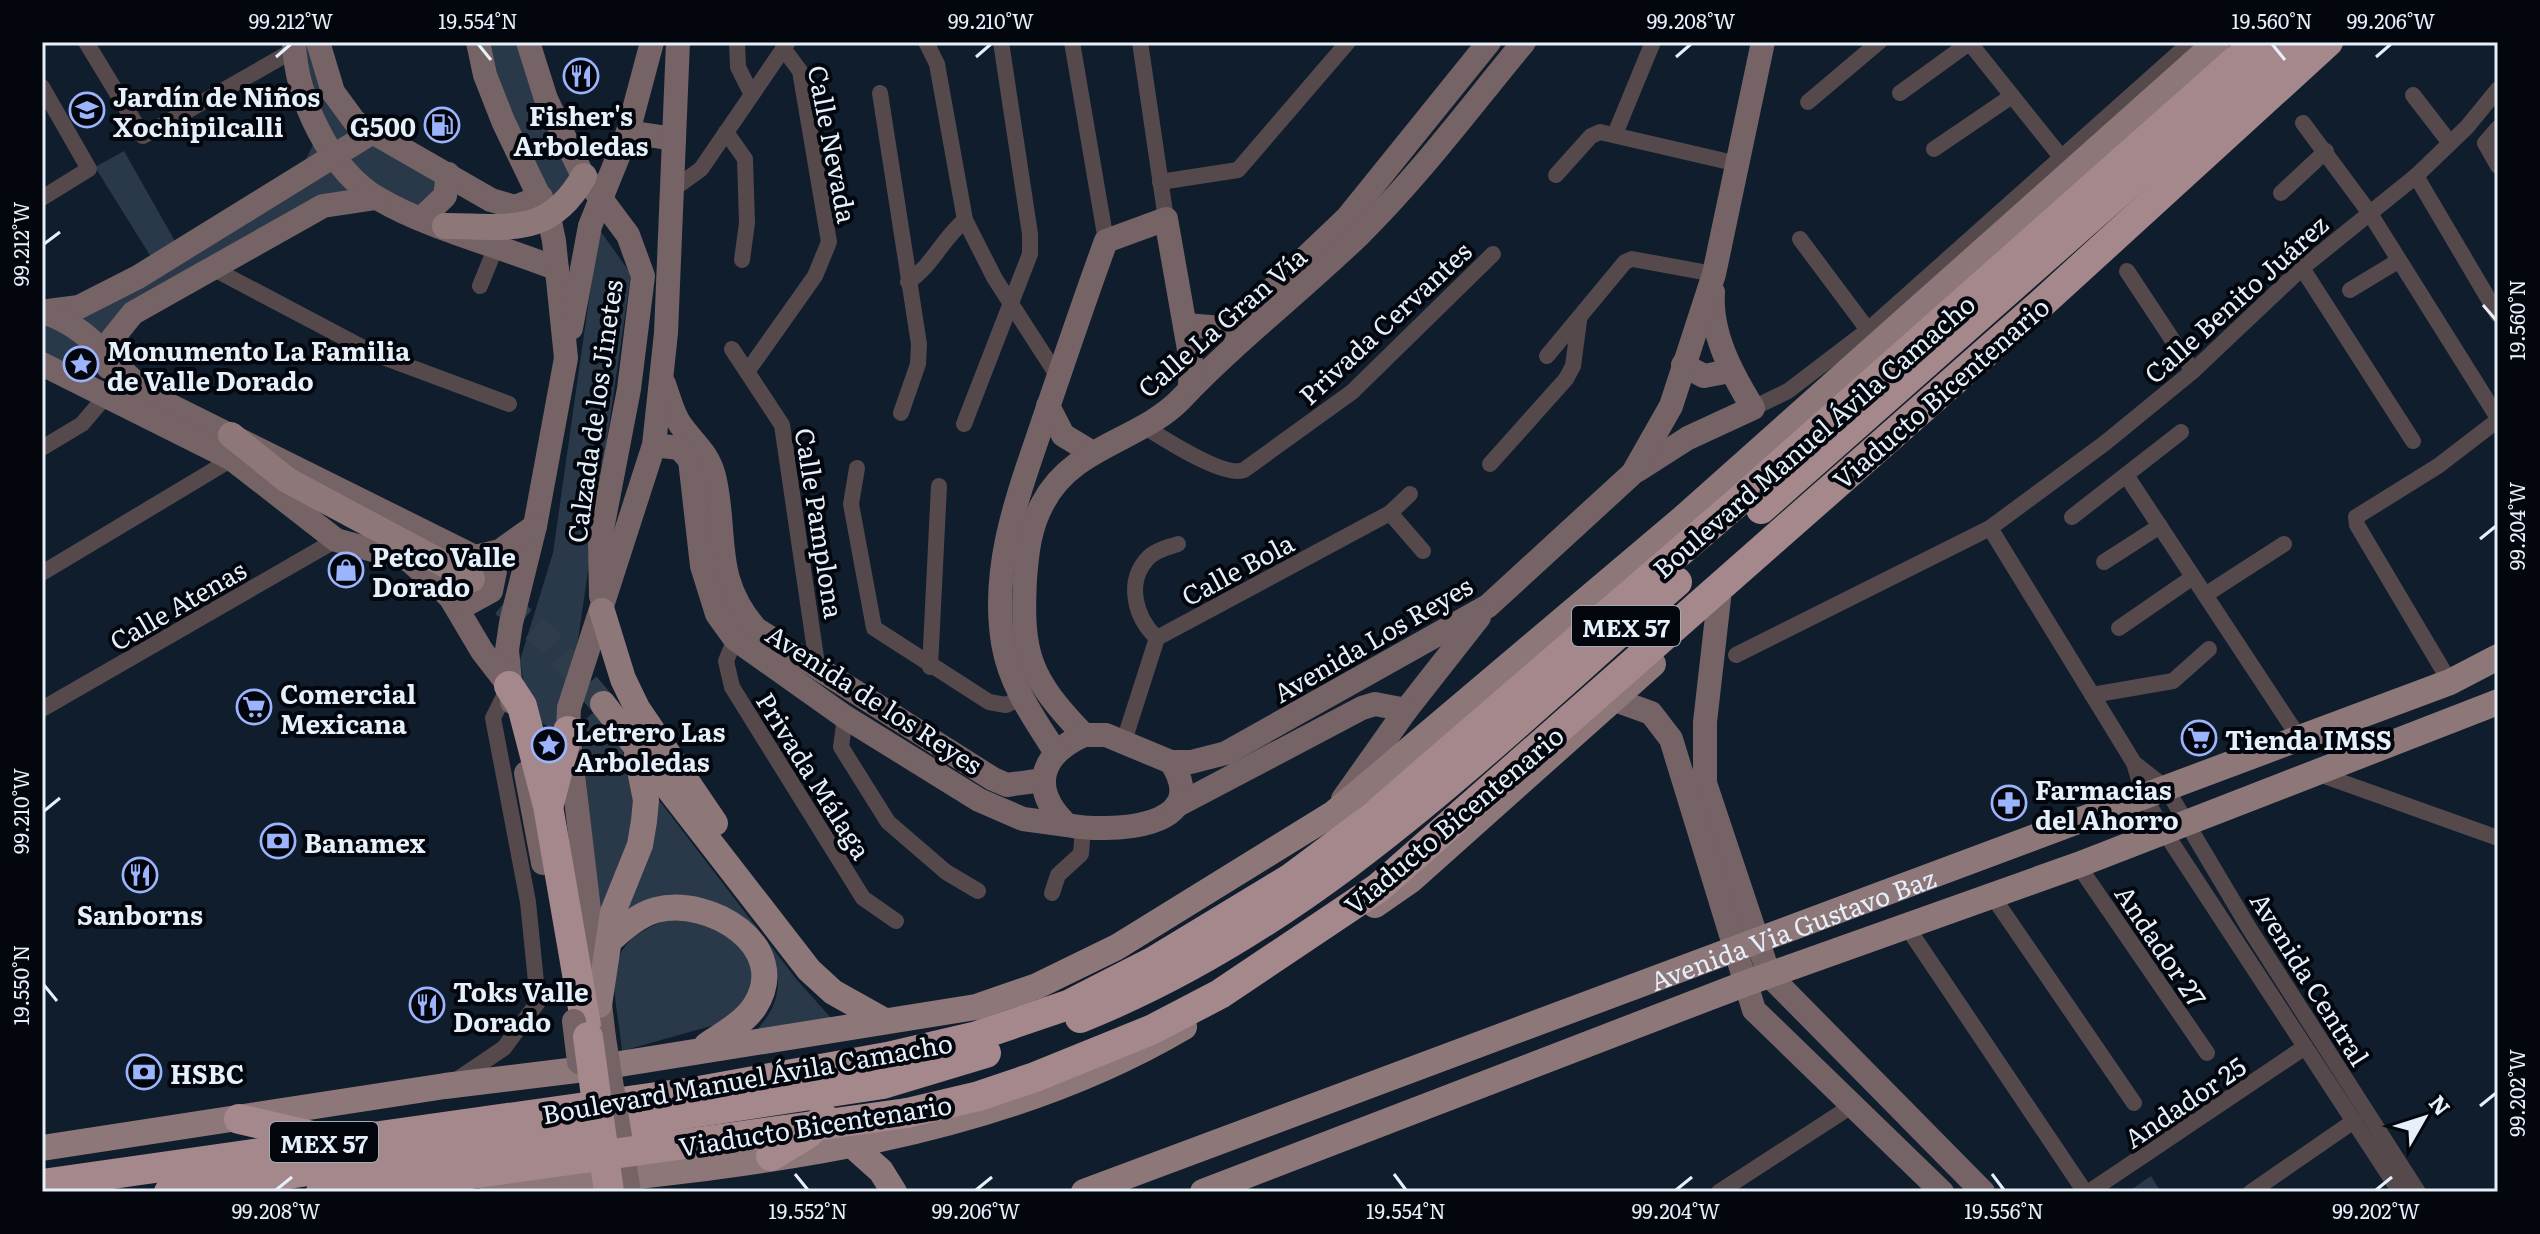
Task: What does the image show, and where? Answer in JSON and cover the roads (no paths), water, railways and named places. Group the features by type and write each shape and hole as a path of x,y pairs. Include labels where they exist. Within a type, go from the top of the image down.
{"highway":[{"name":"Boulevard Manuel Ávila Camacho","path":"42,1184 608,1105 887,1057 977,1036 1068,1005 1154,961 1291,878 1419,779 2257,42"},
{"name":"Boulevard Manuel Ávila Camacho","path":"169,1192 883,1084 1015,1044 1125,1000 1220,950 1311,894 1390,834 1997,304 2289,42"},
{"name":"Viaducto Bicentenario","path":"321,1192 615,1156 907,1113 979,1096 1035,1077 1151,1030 1220,994 1315,933 1412,861 2042,303 2328,42"},
{"path":"509,686 522,706 548,806 589,1032 609,1192"},
{"path":"548,806 568,731"},
{"path":"771,1156 821,1121 846,1090"},
{"path":"239,1119 334,1141"}],"main road":[{"name":"Boulevard Manuel Ávila Camacho","path":"42,1148 445,1086 601,1067 976,1007 1037,986 1117,947 1334,813 1684,517 2217,42"},
{"path":"492,1192 852,1145 973,1119 1144,1051 1297,961 1411,880 1615,700 1719,599 2346,42"},
{"path":"434,222 504,226 545,207 567,204 584,176"},
{"path":"231,447 287,480 474,568"},
{"path":"602,611 623,679 637,708 724,837 738,878"},
{"name":"Avenida Via Gustavo Baz","path":"1084,1192 2300,739 2450,682 2498,657"},
{"name":"Avenida Via Gustavo Baz","path":"1203,1192 1744,984 2078,865 2319,774 2498,702"},
{"path":"603,704 782,937 823,983 852,1005 883,1020"},
{"path":"599,1005 613,912 640,845 644,821 645,790 635,748"},
{"path":"610,940 639,917 682,906 705,909 725,918 744,935 757,952 763,971 762,989 755,1007 740,1022 701,1049"},
{"path":"852,1145 881,1171 894,1192"}],"street":[{"path":"318,42 325,71 343,111 371,133 491,200 515,207 545,207"},
{"name":"Calzada de los Jinetes","path":"478,42 494,99 545,207 557,269 566,358 535,526 511,623 507,650 509,686 629,1192"},
{"name":"Calzada de los Jinetes","path":"528,42 546,99 584,176 628,235 638,254 643,276 629,389 600,540 602,611 574,690 568,731 599,1005 589,1032 596,1192"},
{"path":"566,358 584,253 599,198 628,132 652,42"},
{"path":"602,611 654,445 662,380 678,42"},
{"path":"737,42 738,67 751,93"},
{"path":"926,42 937,64 965,220 1008,301 1057,375"},
{"path":"964,424 1008,301 1027,268 1030,234 1001,42"},
{"path":"1055,751 1021,698 1003,642 1004,546 1057,375 1106,241 1072,42"},
{"path":"1140,42 1185,325 1190,385"},
{"path":"1160,182 1238,170 1348,42"},
{"name":"Calle La Gran Vía","path":"1185,325 1223,328 1244,316 1347,218 1489,42"},
{"name":"Calle La Gran Vía","path":"1084,735 1039,681 1024,640 1029,541 1043,502 1070,468 1091,452 1142,425 1182,398 1190,385 1228,355 1361,233 1410,181 1524,42"},
{"path":"1615,134 1653,42"},
{"name":"Avenida Los Reyes","path":"1171,762 1191,762 1226,753 1488,606 1633,473 1661,428 1714,274 1763,42"},
{"path":"1808,102 1879,42"},
{"path":"1900,93 1969,42 2061,157"},
{"name":"Boulevard Manuel Ávila Camacho","path":"1633,473 1688,438 1788,391 1868,330 2191,42"},
{"path":"89,43 143,136 294,46 315,123 336,156 376,198 557,269"},
{"path":"672,182 701,169 785,45"},
{"name":"Calle Nevada","path":"747,372 815,276 829,242 800,71 785,45"},
{"path":"42,87 89,169 42,198"},
{"name":"Calle Benito Juárez","path":"1736,655 1990,528 2105,443 2193,371 2302,268 2416,176 2498,89"},
{"path":"880,93 920,354 901,413"},
{"path":"2413,95 2450,143"},
{"path":"1934,149 2012,96"},
{"path":"297,177 311,149 315,123"},
{"path":"2303,123 2369,212 2498,419 2438,466 2356,517 2357,525 2450,682"},
{"path":"2498,128 2485,143 2498,166"},
{"path":"628,132 674,139"},
{"path":"726,132 745,159 747,223 742,260"},
{"path":"1556,175 1596,132 1738,164"},
{"path":"42,312 79,307 138,277 371,133"},
{"path":"2281,193 2326,151"},
{"path":"434,222 445,196 448,174"},
{"path":"2416,176 2498,315"},
{"path":"42,448 82,424 105,397 112,339 133,313 328,204 376,198"},
{"path":"1106,241 1166,219"},
{"path":"908,282 927,267 946,237 965,220"},
{"path":"1130,232 1172,245"},
{"path":"1800,239 1868,330"},
{"path":"480,286 497,244"},
{"name":"Privada Cervantes","path":"1142,425 1174,445 1232,472 1244,470 1352,392 1493,254"},
{"path":"1547,356 1619,267 1632,259 1714,274"},
{"path":"2350,290 2398,261"},
{"path":"212,268 375,354 509,404"},
{"path":"2302,268 2413,441"},
{"path":"2127,271 2193,371"},
{"name":"Avenida Los Reyes","path":"1714,274 1715,317 1730,371 1753,408"},
{"path":"42,312 84,330 109,358 157,399 231,447 336,540 401,555 428,575 450,597 482,651 509,686 493,718 528,902 538,1002 504,1048 445,1086"},
{"path":"1490,464 1566,379 1573,366 1579,319"},
{"name":"Calle Pamplona","path":"732,349 774,408 787,443 818,671"},
{"path":"42,364 105,397 231,447"},
{"path":"1683,365 1704,376 1730,371"},
{"name":"Avenida de los Reyes","path":"662,380 692,468 702,566 717,614 735,639 845,717 1002,812 1075,826"},
{"path":"1048,406 1063,435 1091,452"},
{"path":"2072,517 2181,432"},
{"path":"654,445 682,440"},
{"name":"Avenida de los Reyes","path":"682,440 704,450 714,477 721,554 731,594 756,629 993,779 1007,785 1043,780"},
{"path":"42,573 231,447"},
{"path":"857,468 851,504 871,622 878,632 989,702 1006,705 1021,698"},
{"path":"2126,475 2300,739"},
{"path":"930,667 939,486"},
{"name":"Calle Bola","path":"1157,638 1390,513 1410,494"},
{"path":"1390,513 1423,551"},
{"path":"474,568 535,526"},
{"path":"2104,562 2160,526"},
{"path":"1990,528 2134,763 2155,792"},
{"name":"Calle Atenas","path":"42,709 336,540"},
{"path":"1124,741 1157,638 1137,612 1138,577 1148,558 1178,544"},
{"path":"2205,595 2284,544"},
{"path":"450,597 469,603 491,591 495,571 474,568"},
{"path":"2119,628 2193,577"},
{"path":"1719,599 1705,722 1705,783 1745,944 1744,984 1761,1018 1942,1192"},
{"path":"1334,813 1406,710 1488,606"},
{"name":"Privada Málaga","path":"735,639 726,661 732,687 863,898 896,921"},
{"path":"2092,695 2173,681 2209,649"},
{"path":"1615,700 1651,713 1671,739 1745,944 1769,975 1983,1192"},
{"name":"Avenida Los Reyes","path":"1176,806 1362,708 1387,705 1406,710"},
{"path":"845,717 841,747 888,822 946,872 978,891"},
{"path":"1052,893 1058,875 1081,854 1075,826 1047,802 1043,780 1055,751 1084,735 1106,735 1171,762 1181,786 1176,806 1165,816 1142,825 1075,826"},
{"path":"2319,774 2498,838"},
{"name":"Avenida Central","path":"2155,792 2305,1047 2400,1192"},
{"name":"Avenida Central","path":"2175,827 2418,1192"},
{"name":"Andador 27","path":"2078,865 2207,1053"},
{"path":"1991,894 2134,1103"},
{"path":"1907,927 2087,1192"},
{"name":"Andador 25","path":"2087,1192 2305,1047"},
{"path":"1719,1192 1853,1105"},
{"path":"2251,1192 2354,1121"}],"tunnel":[{"path":"473,579 546,638 603,704"}],"place":[{"name":"Fisher's Arboledas","path":"581,76"},
{"name":"Jardín de Niños Xochipilcalli","path":"87,110"},
{"name":"G500","path":"442,125"},
{"name":"Monumento La Familia de Valle Dorado","path":"81,364"},
{"name":"Petco Valle Dorado","path":"346,570"},
{"name":"Comercial Mexicana","path":"254,707"},
{"name":"Tienda IMSS","path":"2199,738"},
{"name":"Letrero Las Arboledas","path":"549,745"},
{"name":"Farmacias del Ahorro","path":"2009,803"},
{"name":"Banamex","path":"278,841"},
{"name":"Sanborns","path":"140,875"},
{"name":"Toks Valle Dorado","path":"427,1005"},
{"name":"HSBC","path":"144,1072"}]}
